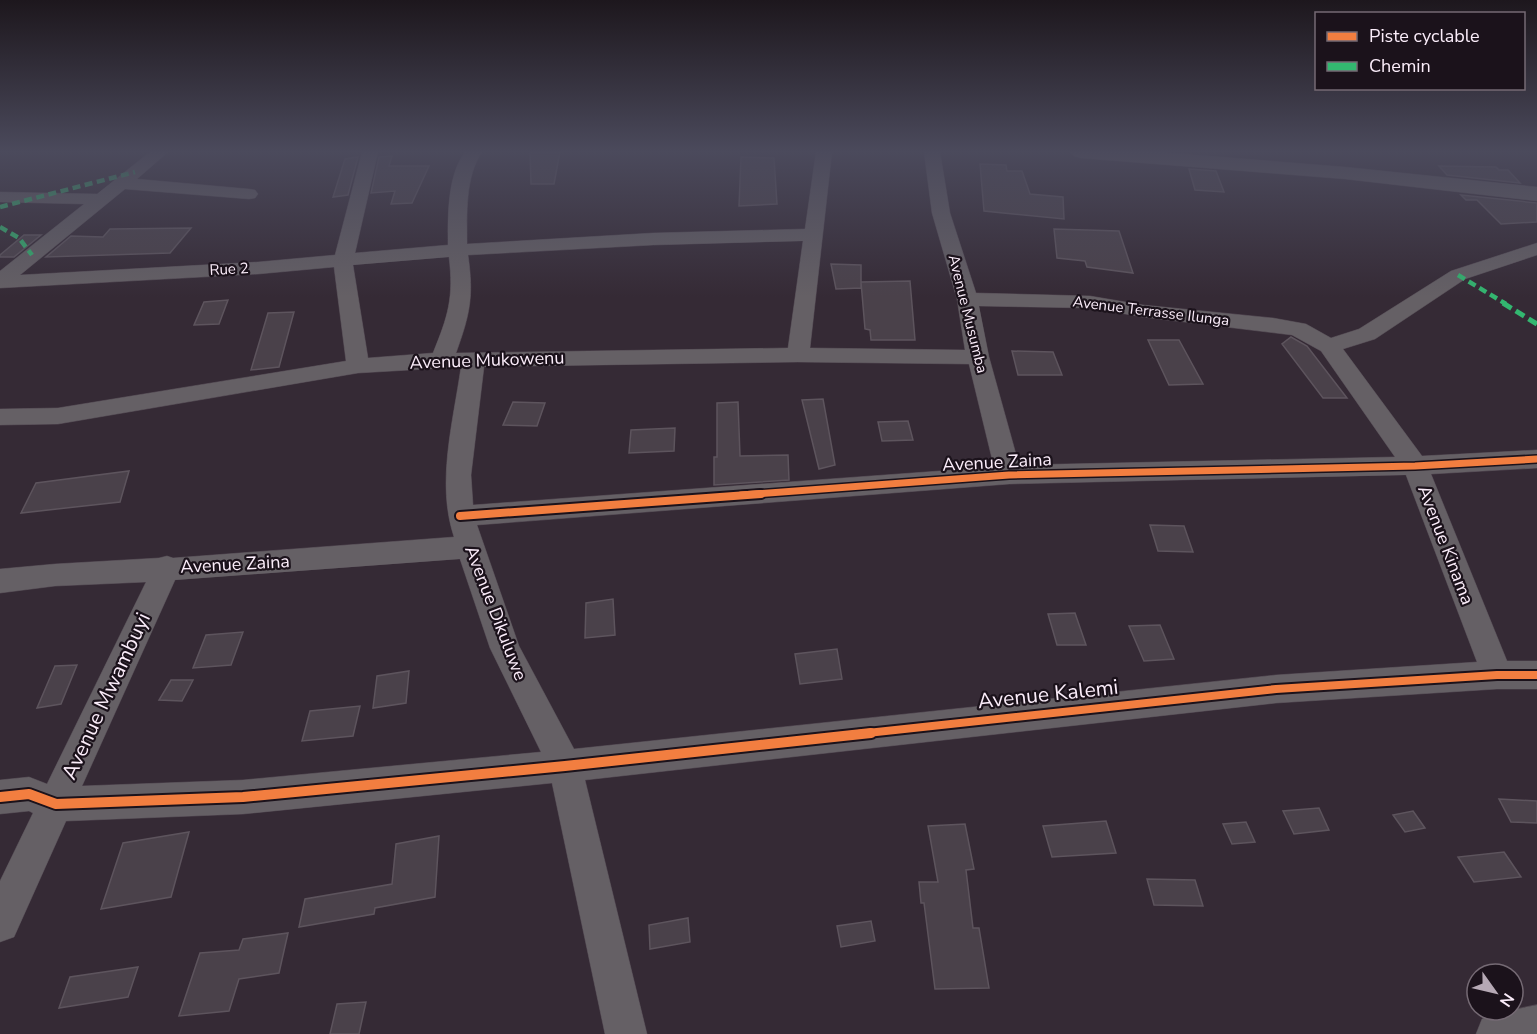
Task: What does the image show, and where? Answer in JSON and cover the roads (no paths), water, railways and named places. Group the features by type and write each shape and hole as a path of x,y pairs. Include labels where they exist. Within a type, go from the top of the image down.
{"street":[{"path":"0,282 99,200"},
{"path":"358,200 343,262 358,366"},
{"path":"442,360 459,313 462,290 458,250 460,200"},
{"path":"798,356 817,200"},
{"name":"Avenue Musumba","path":"939,200 967,298 978,357 1009,475"},
{"name":"Rue 2","path":"0,282 343,262 458,250 653,239 812,235"},
{"path":"1329,346 1367,334 1458,274 1537,249"},
{"name":"Avenue Terrasse Ilunga","path":"967,298 1090,302 1143,311 1273,325 1298,329 1329,346"},
{"name":"Avenue Kinama","path":"1329,346 1415,466 1497,675"},
{"name":"Avenue Mukowenu","path":"0,417 58,416 358,366 474,358 978,357"},
{"name":"Avenue Dikuluwe","path":"474,358 458,475 460,516 506,648 565,766 623,1034"},
{"name":"Avenue Zaina","path":"460,516 1009,475 1415,466 1537,459"},
{"name":"Avenue Zaina","path":"0,581 55,574 166,567 234,566 470,547"},
{"name":"Avenue Mwambuyi","path":"0,923 166,567"},
{"name":"Avenue Kalemi","path":"56,804 243,797 565,766 1275,689 1497,675 1537,675"},
{"path":"0,797 29,794 56,804"},
{"path":"1497,1034 1537,1026"}]}
